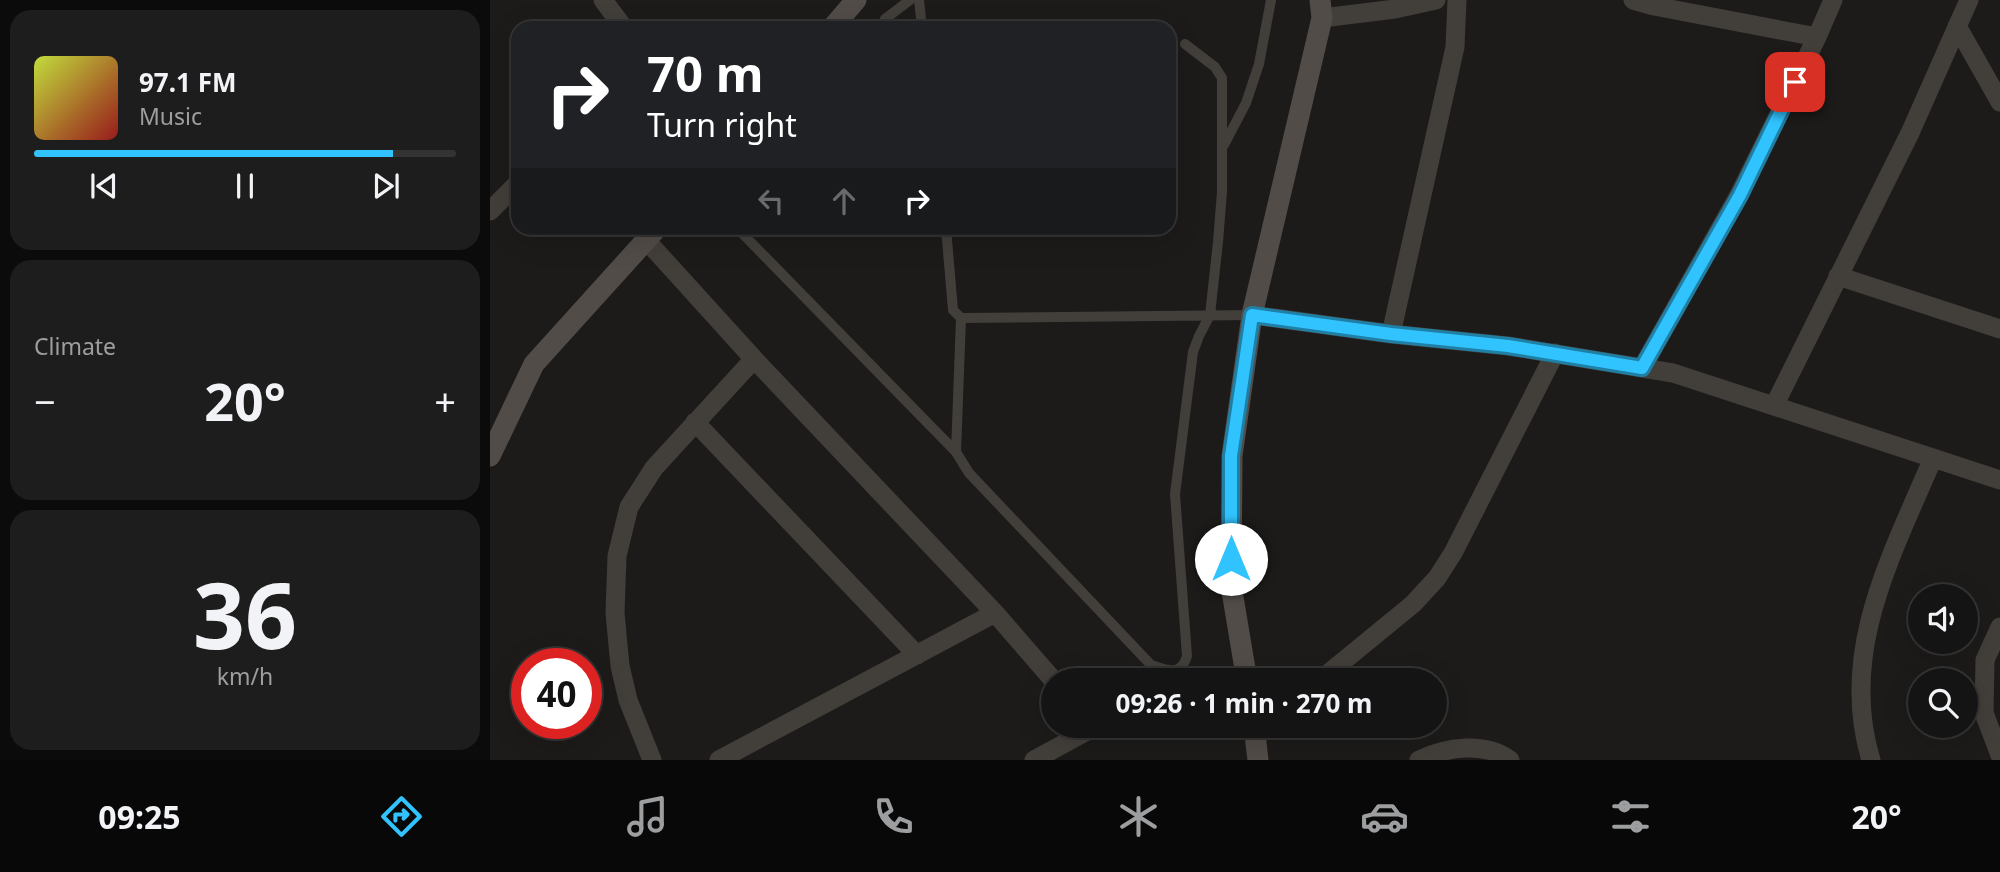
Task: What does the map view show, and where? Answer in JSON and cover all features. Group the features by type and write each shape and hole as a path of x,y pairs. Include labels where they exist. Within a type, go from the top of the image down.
{"street":[{"path":"603,0 619,21"},
{"path":"838,21 856,0"},
{"path":"1245,668 1231,585 1231,456 1252,315 1321,9 1395,9 1436,0"},
{"path":"1391,334 1455,47 1457,0"},
{"path":"1633,0 1817,37"},
{"path":"1642,368 1740,195 1833,0"},
{"path":"1774,406 1910,133 1969,0"},
{"path":"1957,26 2000,102"},
{"path":"490,211 511,190"},
{"path":"490,456 534,364 650,235"},
{"path":"652,235 754,359 995,613 1043,668"},
{"path":"1838,276 2000,329"},
{"path":"1252,315 1391,334 1508,346 1673,373 2000,480"},
{"path":"1335,668 1413,604 1437,578 1453,553 1555,353"},
{"path":"652,760 628,700 620,666 615,613 617,556 629,508 654,468 754,359"},
{"path":"695,422 917,655"},
{"path":"1871,760 1860,699 1865,636 1877,593 1933,458"},
{"path":"719,760 995,613"},
{"path":"2000,628 1985,660 1984,713 2000,755"},
{"path":"1034,760 1074,738"},
{"path":"1258,738 1258,760"},
{"path":"1424,759 1448,750 1488,749 1510,760"}],"lane":[{"path":"884,21 910,0"},
{"path":"919,0 921,21"},
{"path":"1222,148 1246,103 1259,64 1271,0"},
{"path":"744,235 956,452 969,473 1151,665 1169,671 1177,670 1185,664 1187,656 1175,494 1177,469 1193,352 1210,316 1222,192 1222,78 1215,66 1185,44"},
{"path":"947,235 953,310 961,317 1252,315"},
{"path":"956,452 961,317"}],"route":[{"path":"1231,559 1231,456 1252,315 1391,334 1508,346 1642,368 1740,195 1795,82"}]}
